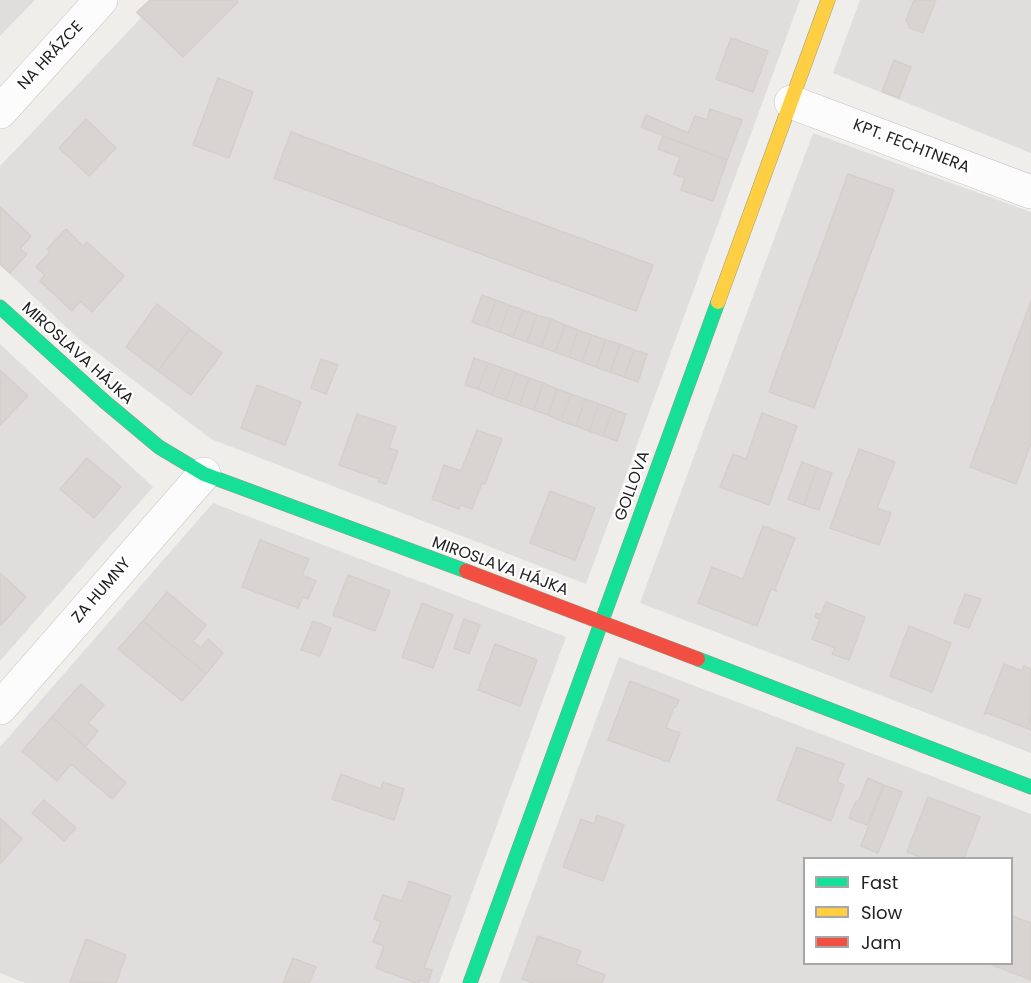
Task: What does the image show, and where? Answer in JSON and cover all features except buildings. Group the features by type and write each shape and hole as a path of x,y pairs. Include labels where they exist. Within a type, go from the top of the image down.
{"street":[{"name":"NA HRÁZCE","path":"0,112 101,0"},
{"name":"GOLLOVA","path":"470,983 828,0"},
{"name":"KPT. FECHTNERA","path":"791,102 1031,192"},
{"name":"MIROSLAVA HÁJKA","path":"0,307 104,402 159,447 204,474 601,622 1031,787"},
{"name":"ZA HUMNY","path":"0,708 204,474"}],"shaded area":[{"path":"0,0 35,0 0,36"},
{"path":"150,0 800,0 586,584 211,439 79,339 0,265 0,166 141,18 136,13"},
{"path":"860,0 1031,0 1031,153 833,73"},
{"path":"813,133 1031,212 1031,753 640,603"},
{"path":"0,344 153,487 0,661"},
{"path":"213,503 566,637 439,983 25,983 0,973 0,747"},
{"path":"619,657 1031,814 1031,983 499,983"}],"traffic: fast":[{"path":"470,983 718,302"},
{"path":"0,307 104,401 159,447 204,474 466,571"},
{"path":"698,659 1031,787"}],"traffic: slow":[{"path":"718,302 828,0"}],"traffic: jam":[{"path":"466,571 698,659"}]}
